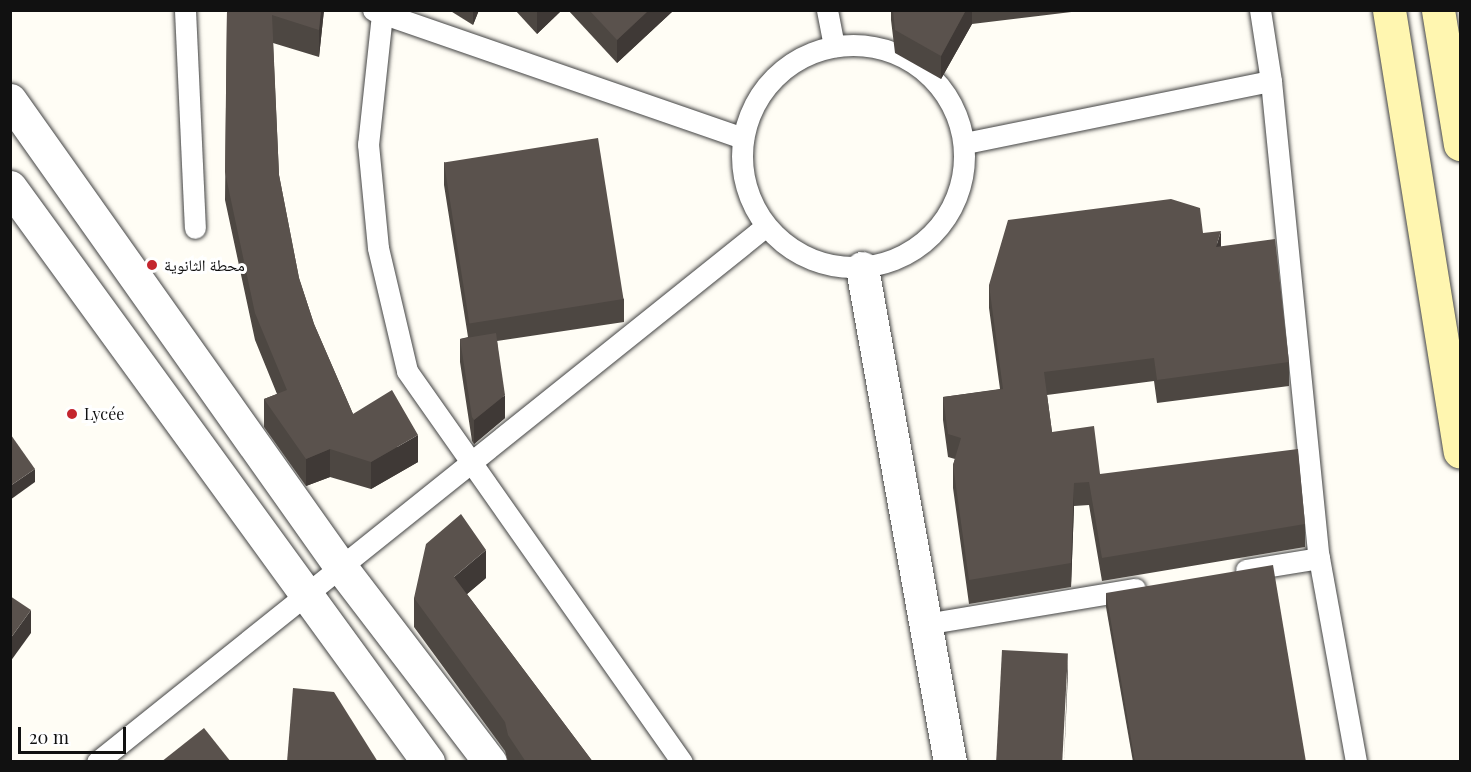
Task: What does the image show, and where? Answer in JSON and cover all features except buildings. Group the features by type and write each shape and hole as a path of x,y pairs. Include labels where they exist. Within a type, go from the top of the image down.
{"main road":[{"path":"1389,10 1461,451"},
{"path":"1438,10 1461,144"}],"street":[{"path":"10,100 340,566 490,762"},
{"path":"10,187 428,762"},
{"path":"862,268 950,762"}],"lane":[{"path":"185,10 195,228"},
{"path":"827,10 834,46"},
{"path":"1260,10 1271,81 1319,558 1356,762"},
{"path":"682,762 407,371 378,249 368,144 377,12 742,138"},
{"path":"870,45 912,62 934,78 955,108 965,143 964,178 951,212 928,240 897,259 862,268 825,265 792,250 766,226 749,199 742,169 742,138 753,105 774,77 801,57 834,46 870,45"},
{"path":"965,143 1271,81"},
{"path":"97,762 470,460 766,226"},
{"path":"1226,574 1319,558"},
{"path":"925,624 1157,585"}],"place":[{"name":"محطة الثانوية","path":"152,265"},
{"name":"Lycée","path":"72,414"}]}
